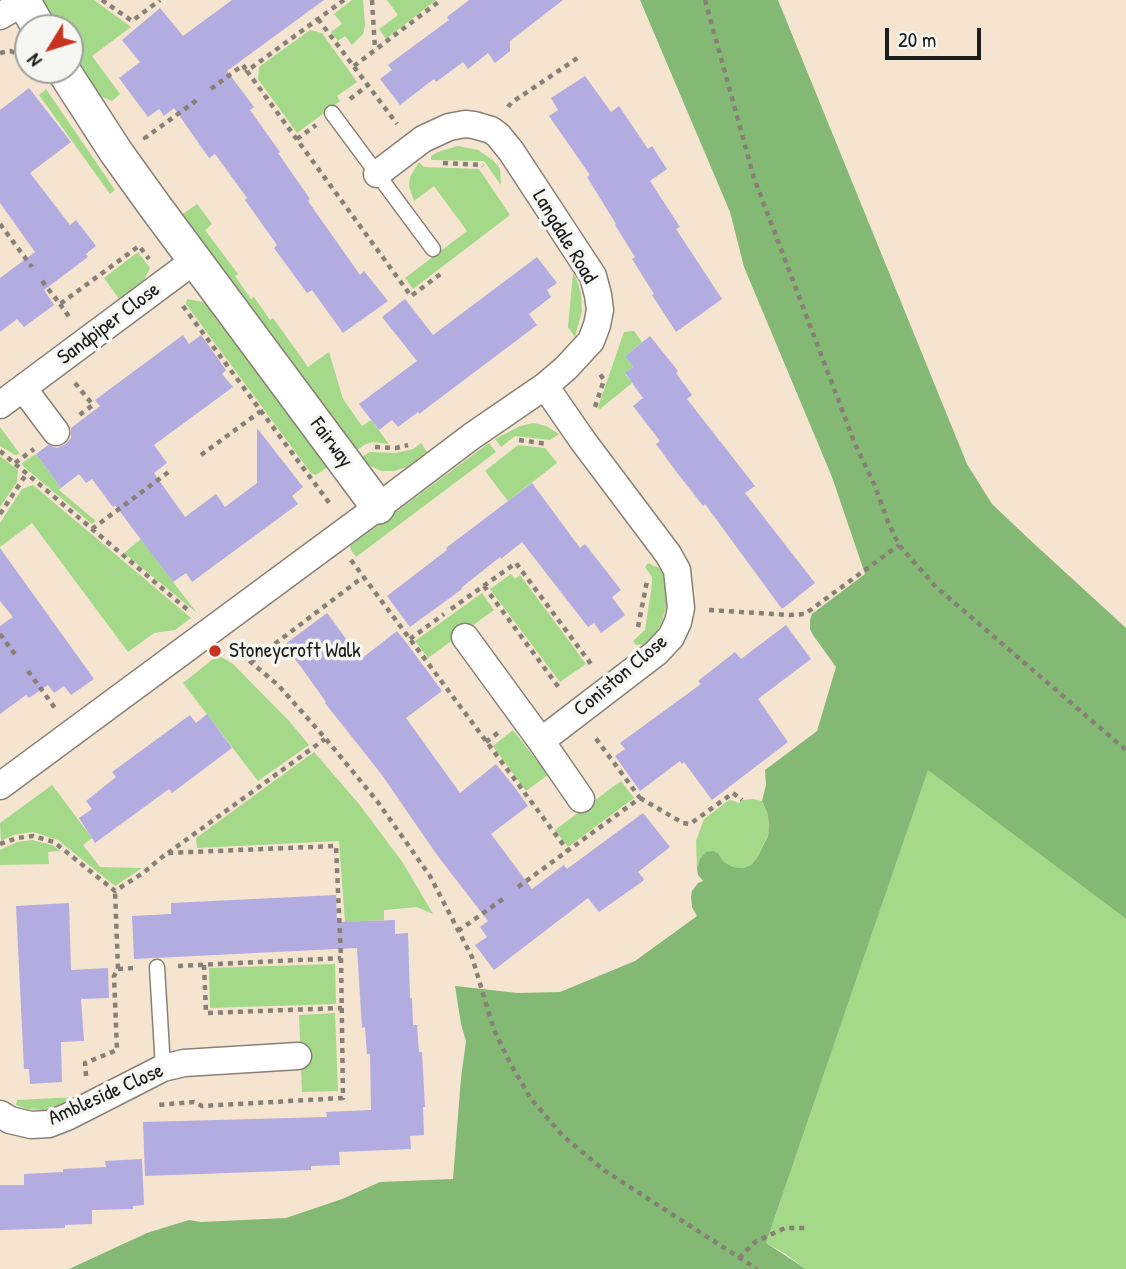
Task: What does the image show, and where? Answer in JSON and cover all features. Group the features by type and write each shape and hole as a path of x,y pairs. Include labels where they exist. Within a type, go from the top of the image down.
{"street":[{"name":"Fairway","path":"72,84 116,152 378,507"},
{"path":"377,174 414,145 440,130 457,125 474,125 491,130"},
{"name":"Langdale Road","path":"378,507 472,436 545,386 583,351 594,333 600,310 593,276 505,143 491,130"},
{"name":"Sandpiper Close","path":"0,405 195,260"},
{"name":"Coniston Close","path":"541,741 656,653 671,638 681,608 677,570 668,554 545,386"},
{"path":"23,388 56,432"},
{"path":"0,786 378,507"},
{"path":"465,637 582,799"},
{"name":"Ambleside Close","path":"0,1114 10,1120 31,1125 49,1124 163,1068 184,1063 298,1056"}],"lane":[{"path":"332,113 433,249"},
{"path":"158,967 163,1068"}],"path":[{"path":"102,0 132,21 160,0"},
{"path":"372,0 375,50"},
{"path":"354,66 441,0"},
{"path":"705,0 754,178 855,444 899,545 936,587 1126,750"},
{"path":"318,19 428,163 482,164 489,175"},
{"path":"491,130 511,103 579,57"},
{"path":"211,89 243,65 247,71"},
{"path":"0,224 32,267"},
{"path":"43,281 60,304 139,246 330,504 326,522 334,540 568,851"},
{"path":"516,440 548,443 561,459 583,441 604,380 583,351"},
{"path":"201,455 261,411"},
{"path":"346,463 374,447 396,448 412,444"},
{"path":"0,451 278,685 377,801 430,876 472,957 494,1030 510,1063 531,1098 563,1136 605,1171 757,1269"},
{"path":"92,529 170,471"},
{"path":"0,514 27,474"},
{"path":"681,608 806,614 899,545"},
{"path":"354,564 364,556"},
{"path":"410,639 516,563 591,664 602,656"},
{"path":"635,632 639,625 648,577"},
{"path":"251,662 363,578"},
{"path":"0,634 17,657"},
{"path":"28,671 73,731"},
{"path":"115,891 326,739"},
{"path":"640,798 683,823 690,824 733,793 743,800"},
{"path":"0,844 33,836 54,842 115,891 117,1050 85,1063 86,1093 90,1105"},
{"path":"153,1106 194,1102 202,1106 343,1098 336,846 167,853"},
{"path":"458,930 503,899"},
{"path":"118,969 341,958"},
{"path":"204,965 206,1013 342,1008"},
{"path":"738,1258 755,1242 785,1228 805,1228"}],"green space":[{"path":"38,0 94,0 131,27 92,56 120,94 112,101 93,93 84,78 84,14 46,14"},
{"path":"352,0 363,0 365,25 363,34 352,45 345,36 338,41 331,32 342,24 334,14"},
{"path":"387,0 436,0 386,39 379,29 398,15"},
{"path":"640,0 778,0 967,464 992,504 1126,628 1126,919 928,770 766,1243 806,1269 69,1269 147,1233 189,1220 201,1222 286,1218 342,1199 380,1182 453,1179 466,1041 455,986 518,993 560,992 635,961 697,916 691,897 698,883 703,881 697,868 706,852 718,853 724,862 733,867 751,865 757,858 768,836 767,812 762,801 766,785 765,770 817,731 836,667 813,635 810,620 812,614 865,574 832,477 744,267 730,212"},
{"path":"310,30 322,33 357,82 337,96 340,101 297,133 258,79 259,67"},
{"path":"46,89 115,190 110,194 39,95"},
{"path":"458,146 478,150 493,160 500,169 501,185 484,161 431,160 431,156 438,152"},
{"path":"419,162 424,167 479,169 510,215 413,289 405,278 467,231 434,186 414,201 409,186 410,177"},
{"path":"197,204 212,224 205,230 238,274 235,276 251,299 254,297 270,320 273,318 308,367 329,352 343,399 362,426 371,420 389,444 373,442 354,452 180,216"},
{"path":"138,252 150,268 144,280 119,299 104,278"},
{"path":"573,273 578,282 582,311 575,337 568,327"},
{"path":"187,299 203,302 214,310 329,466 316,475 311,473 186,304"},
{"path":"634,331 642,342 625,356 633,367 625,374 632,383 600,409 598,407 624,332"},
{"path":"534,423 559,434 550,440 515,436 501,447 495,439 520,426"},
{"path":"0,427 20,454 15,455 0,446"},
{"path":"421,443 427,452 407,467 394,471 382,471 360,458 370,452 396,453 413,449"},
{"path":"489,443 496,452 356,557 350,546"},
{"path":"518,445 545,448 557,463 508,501 485,471"},
{"path":"36,454 61,488 59,490 96,521 92,524 23,466 22,463"},
{"path":"0,456 18,470 17,482 0,507"},
{"path":"33,485 191,618 175,630 154,633 128,652 32,523 0,547 0,523 22,489"},
{"path":"141,539 173,582 197,613 124,553"},
{"path":"648,563 661,569 668,594 662,621 655,635 647,644 636,645 633,641 645,630 652,584 652,577 645,567"},
{"path":"511,574 515,579 520,575 586,664 560,682 490,589"},
{"path":"482,593 494,610 428,658 415,641"},
{"path":"218,655 233,664 309,745 258,781 183,683"},
{"path":"513,730 548,775 526,791 493,746"},
{"path":"314,752 359,804 403,863 433,914 417,907 384,910 384,920 345,922 339,841 197,848 196,838"},
{"path":"928,769 1126,919 1126,1269 806,1269 766,1243"},
{"path":"621,781 634,798 568,847 555,830"},
{"path":"52,785 92,838 83,845 100,867 142,868 115,886 58,840 33,832 13,835 1,841 0,823"},
{"path":"753,799 762,801 769,824 768,835 757,858 751,865 743,868 733,867 724,862 718,853 700,859 697,868 696,841 704,819 729,800 739,803"},
{"path":"32,840 52,845 60,851 48,852 49,864 0,865 0,850 17,842"},
{"path":"335,964 336,1004 210,1008 209,968"},
{"path":"335,1013 338,1091 302,1092 299,1015"},
{"path":"76,1097 75,1100 44,1110 16,1105 17,1100"}],"building":[{"path":"232,0 324,0 227,71 254,107 250,110 310,199 308,201 360,275 364,271 388,301 343,333 312,290 307,293 274,248 277,245 215,154 209,158 174,108 164,116 159,109 148,117 119,78 140,62 122,40 160,8 183,36"},
{"path":"469,0 563,0 510,41 510,51 495,63 488,53 468,69 463,62 436,82 434,79 400,105 380,79 392,70 388,65 449,20 447,17"},
{"path":"585,76 611,112 619,106 648,149 652,146 667,169 650,181 680,227 676,229 722,299 676,332 652,295 654,294 632,259 635,257 587,177 590,175 549,116 558,110 551,98"},
{"path":"29,88 71,142 30,173 70,225 76,220 96,246 86,254 88,257 44,290 54,305 24,327 17,319 0,332 0,278 35,252 0,203 0,110"},
{"path":"537,257 557,283 547,290 551,297 529,314 537,325 419,414 418,412 398,427 392,420 379,430 359,404 417,361 382,317 405,299 433,335"},
{"path":"183,335 189,344 201,335 226,370 222,374 233,387 154,445 167,463 154,473 185,517 216,494 225,507 257,483 257,428 303,487 292,496 298,504 192,582 186,573 173,582 92,479 86,483 79,474 61,488 36,454 48,445 57,448 66,444 71,438 71,428 100,406 95,400"},
{"path":"650,336 678,371 676,373 692,395 687,399 755,486 745,493 815,583 782,609 705,504 703,506 675,470 656,444 660,441 633,406 643,398 625,373 633,367 625,356"},
{"path":"532,483 580,548 585,544 621,590 612,597 625,615 601,633 594,623 588,627 522,542 410,627 387,596"},
{"path":"0,548 94,679 71,695 64,686 54,693 48,685 29,698 26,695 0,714 0,626 13,617 0,601"},
{"path":"327,613 361,659 397,631 442,691 406,718 460,793 496,764 516,789 528,806 491,834 532,889 564,865 567,869 643,813 670,847 638,872 643,881 599,912 588,898 494,970 475,945 487,937 480,927 488,921 284,645"},
{"path":"786,625 811,659 758,699 788,742 712,800 684,762 682,764 680,761 640,791 615,756 625,749 620,743 701,684 698,681 735,652 741,659"},
{"path":"207,714 232,748 172,793 169,789 95,843 79,818 92,809 86,801 116,777 112,772 190,715 196,723"},
{"path":"336,895 337,922 395,920 395,934 408,933 413,1025 417,1025 419,1052 422,1052 424,1135 410,1136 411,1149 339,1152 340,1165 311,1166 311,1170 145,1176 143,1122 327,1117 326,1112 371,1110 370,1054 367,1054 365,1027 362,1028 357,948 134,959 132,916 171,914 171,903"},
{"path":"69,903 71,970 108,968 109,998 81,999 84,1041 61,1042 62,1082 30,1084 29,1069 24,1069 16,906"},
{"path":"142,1159 144,1205 133,1206 133,1209 92,1210 92,1224 65,1225 65,1228 0,1230 0,1185 24,1185 24,1174 106,1167 105,1161"}],"place":[{"name":"Stoneycroft Walk","path":"215,651"}]}
